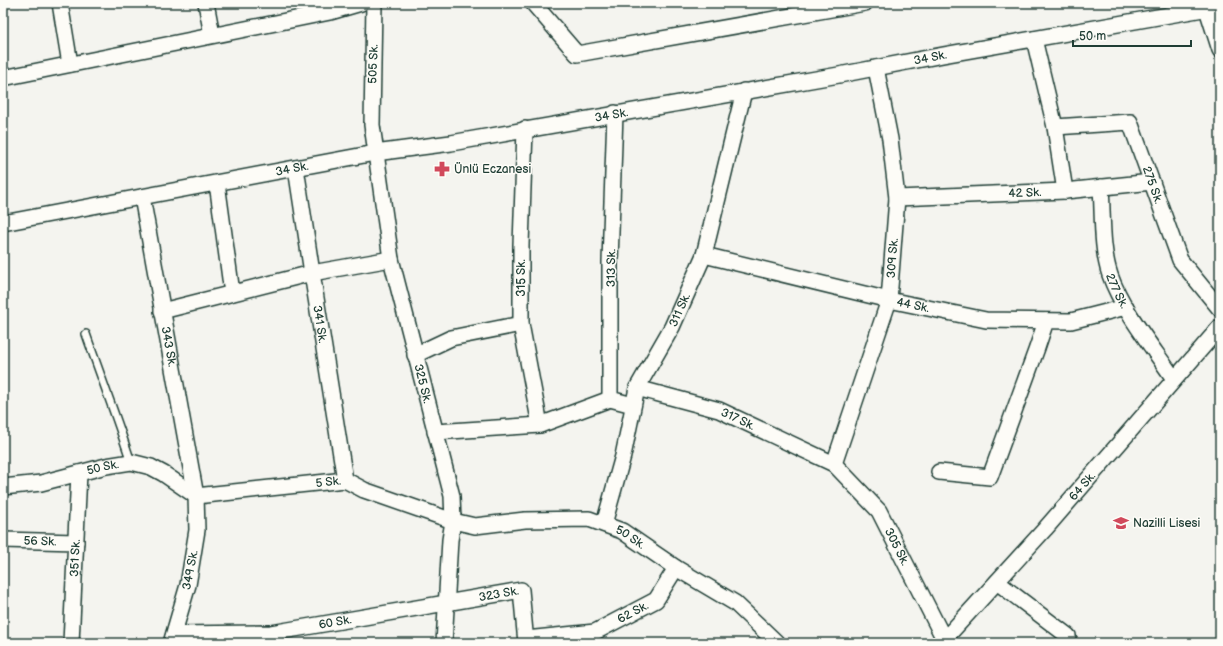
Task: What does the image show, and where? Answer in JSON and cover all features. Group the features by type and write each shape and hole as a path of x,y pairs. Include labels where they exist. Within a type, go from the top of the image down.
{"street":[{"path":"60,3 70,64"},
{"path":"206,3 212,35"},
{"path":"3,78 330,12 361,3"},
{"name":"505 Sk.","path":"372,125 374,3"},
{"path":"533,3 577,54 865,3"},
{"path":"1214,8 1220,50"},
{"name":"34 Sk.","path":"3,223 375,153 525,130 1214,8"},
{"path":"1034,39 1055,127 1065,191"},
{"name":"309 Sk.","path":"834,464 889,300 897,198 890,139 876,68"},
{"name":"311 Sk.","path":"604,524 623,456 637,388 672,327 704,255 744,91"},
{"name":"313 Sk.","path":"610,399 610,262 615,113"},
{"name":"275 Sk.","path":"1055,127 1130,122 1180,260 1220,309"},
{"name":"325 Sk.","path":"372,125 391,259 452,496 453,521 450,540 444,643"},
{"name":"315 Sk.","path":"525,130 521,245 521,324 540,425"},
{"name":"341 Sk.","path":"296,168 346,480"},
{"name":"42 Sk.","path":"897,198 1065,191 1152,182"},
{"path":"217,183 232,292"},
{"name":"277 Sk.","path":"1101,187 1104,249 1110,276 1126,307 1174,379"},
{"name":"343 Sk.","path":"142,197 162,311 180,400 196,496"},
{"name":"44 Sk.","path":"704,255 889,300 986,320 1071,321 1126,307"},
{"path":"162,311 232,292 312,273 391,259"},
{"path":"939,472 990,477 1046,320"},
{"path":"415,355 451,338 521,324"},
{"name":"64 Sk.","path":"942,641 1045,529 1220,327"},
{"name":"317 Sk.","path":"637,388 719,410 834,464"},
{"path":"435,432 540,425 610,399 633,405"},
{"name":"50 Sk.","path":"3,487 41,483 106,466 131,462 151,467 196,496"},
{"name":"305 Sk.","path":"834,464 879,511 942,641"},
{"name":"351 Sk.","path":"71,643 79,473"},
{"name":"5 Sk.","path":"196,496 346,480 364,490 453,521"},
{"name":"349 Sk.","path":"172,638 188,585 197,530 196,496"},
{"name":"50 Sk.","path":"453,521 475,526 525,520 589,519 622,530 676,568 735,603 777,643"},
{"name":"56 Sk.","path":"3,540 76,542"},
{"name":"62 Sk.","path":"526,641 595,632 656,600 676,568"},
{"path":"997,582 1068,636 1067,643"},
{"name":"323 Sk.","path":"447,602 521,590 526,641"},
{"name":"60 Sk.","path":"172,638 271,633 447,602"}],"lane":[{"path":"86,334 131,462"}],"place":[{"name":"Ünlü Eczanesi","path":"442,169"},
{"name":"Nazilli Lisesi","path":"1121,523"}]}
